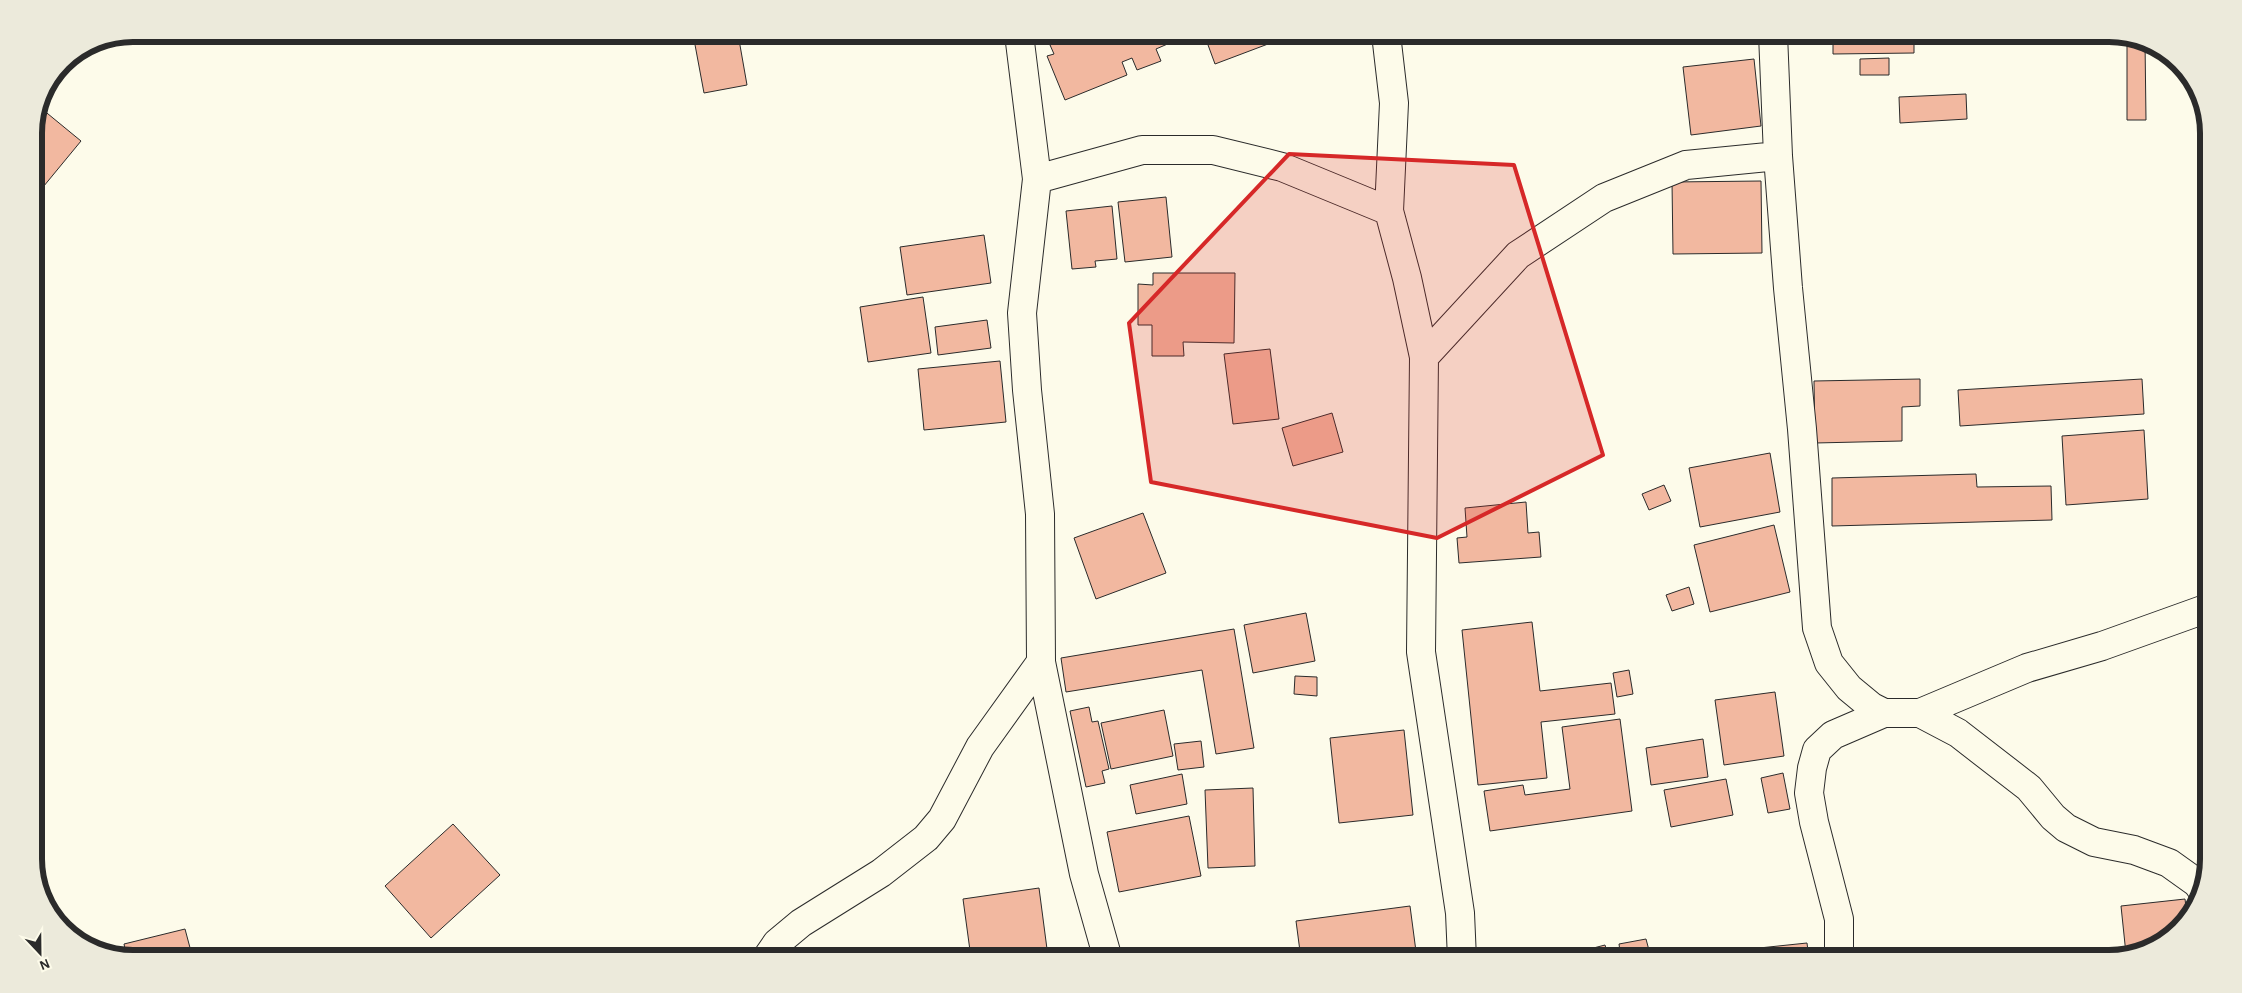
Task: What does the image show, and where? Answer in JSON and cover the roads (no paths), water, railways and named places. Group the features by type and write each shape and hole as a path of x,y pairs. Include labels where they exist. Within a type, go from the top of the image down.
{"street":[{"path":"1020,42 1037,179 1022,313 1027,390 1040,514 1040,662 1084,874 1105,950"},
{"path":"1387,42 1394,103 1389,211 1407,278 1424,357 1421,652 1460,913 1462,950"},
{"path":"1774,42 1778,156 1788,288 1802,428 1817,628 1829,663 1849,688 1872,707 1884,712 1920,714 1958,733 2029,788 2053,817 2066,828 2094,842 2134,850 2169,862 2197,883"},
{"path":"1037,179 1142,150 1213,150 1282,167 1389,211"},
{"path":"1424,357 1518,255 1604,198 1686,165 1778,156"},
{"path":"1920,714 2027,668 2102,646 2200,611"},
{"path":"773,950 801,923 882,873 926,838 942,819 980,747 1040,662"},
{"path":"1839,950 1839,919 1814,822 1809,793 1812,768 1817,750 1833,735 1884,712"}]}
